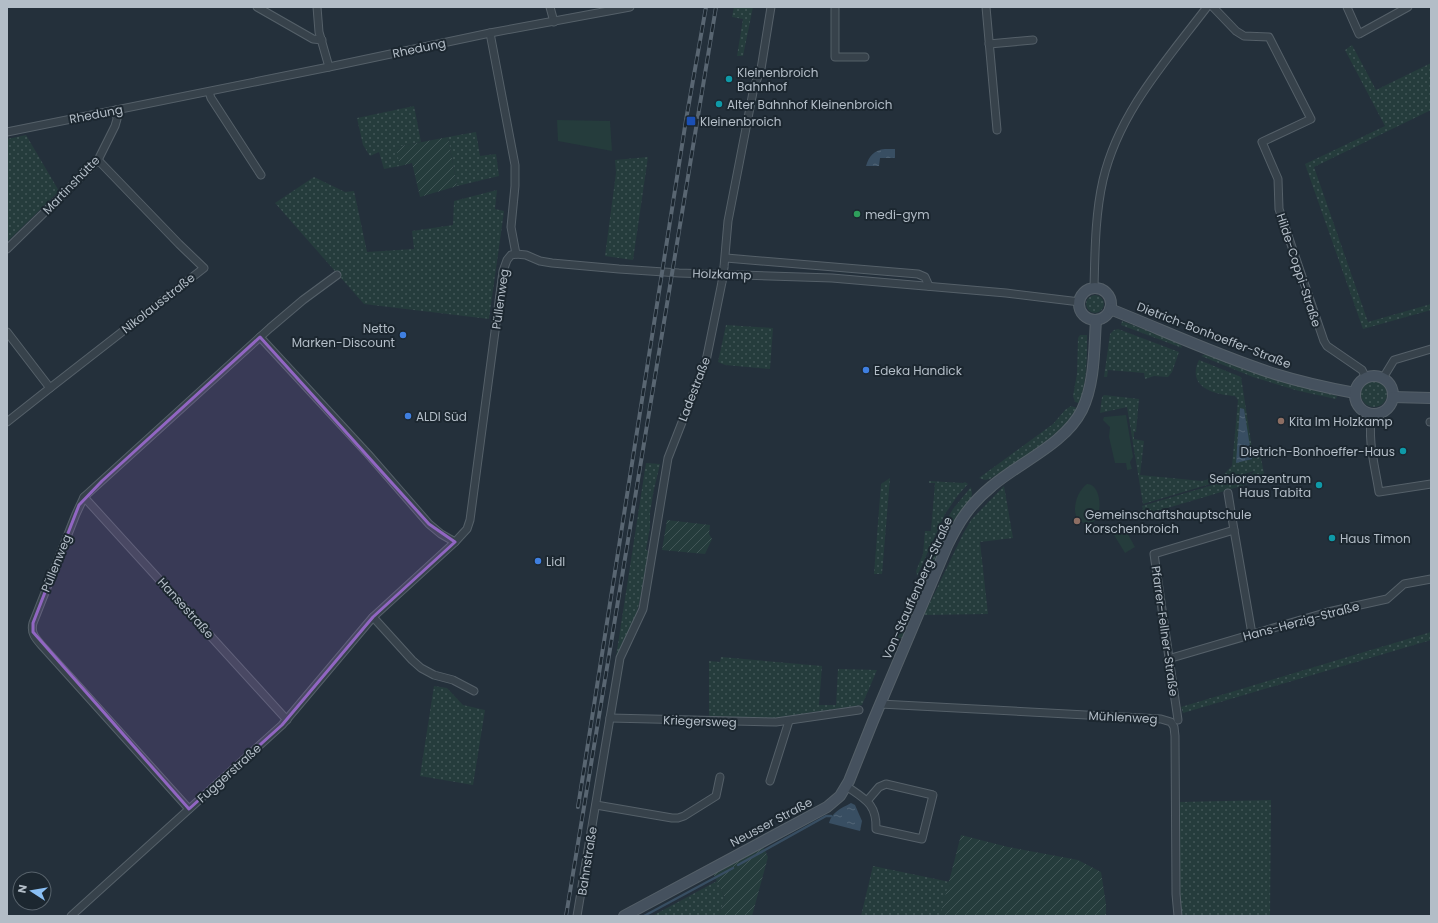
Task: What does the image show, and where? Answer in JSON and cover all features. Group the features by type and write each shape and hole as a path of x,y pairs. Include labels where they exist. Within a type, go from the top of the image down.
{"street":[{"path":"257,7 313,39 322,40"},
{"path":"317,7 319,32 329,67"},
{"path":"550,7 554,22"},
{"name":"Rhedung","path":"7,132 209,92 490,33 630,7"},
{"name":"Ladestraße","path":"610,718 622,654 643,609 668,458 706,361 726,258 728,221 754,87 760,69 771,7"},
{"path":"835,7 835,57 865,57"},
{"path":"986,7 997,130"},
{"path":"1094,288 1095,242 1098,206 1105,172 1114,146 1127,118 1140,96 1207,7"},
{"name":"Hilde-Coppi-Straße","path":"1212,7 1236,31 1244,36 1269,37 1311,119 1262,142 1278,179 1279,209 1324,342 1330,348 1362,370 1366,378"},
{"path":"1347,7 1359,34 1408,7"},
{"name":"Püllenweg","path":"373,618 455,542 467,529 470,520 503,272 507,260 516,254 512,236 511,218 515,186 515,165 490,33"},
{"path":"989,44 1033,40"},
{"path":"209,92 211,98 261,175"},
{"name":"Martinshütte","path":"7,249 98,160 116,126 116,110"},
{"name":"Nikolausstraße","path":"50,388 204,268 98,160"},
{"name":"Holzkamp","path":"516,254 526,255 540,261 552,263 619,269 679,273 816,277 929,286 1080,302"},
{"name":"Holzkamp","path":"726,258 918,274 925,277 929,286"},
{"name":"Püllenweg","path":"190,808 44,648 34,635 32,629 34,620 84,497 260,337 303,300 337,275"},
{"path":"1094,288 1104,291 1108,294 1110,299 1110,308 1105,317 1096,320 1084,315 1081,311 1080,302 1086,291 1094,288"},
{"name":"Dietrich-Bonhoeffer-Straße","path":"1110,308 1185,340 1257,368 1307,383 1355,393"},
{"name":"Von-Stauffenberg-Straße","path":"880,704 950,541 965,513 975,500 993,485 1058,438 1072,424 1080,413 1087,397 1090,385 1096,320"},
{"path":"7,332 50,388 7,422"},
{"path":"260,337 368,454 429,524 441,534 455,542"},
{"path":"1383,378 1394,360 1431,349"},
{"path":"1378,376 1383,378 1391,386 1393,397 1389,406 1381,412 1372,413 1361,408 1358,404 1355,393 1361,381 1366,378 1378,376"},
{"path":"1393,397 1431,398"},
{"path":"1372,413 1370,439 1379,492 1431,484"},
{"path":"1228,492 1252,634"},
{"name":"Hansestraße","path":"84,497 287,720"},
{"name":"Pfarrer-Fellner-Straße","path":"1178,720 1168,660 1154,554 1234,530"},
{"name":"Hans-Herzig-Straße","path":"1168,660 1328,612 1387,599 1404,584 1431,580"},
{"path":"373,618 421,668 429,673 452,680 474,691"},
{"name":"Fuggerstraße","path":"71,916 287,720 373,618"},
{"name":"Neusser Straße","path":"624,916 827,807 840,796 846,786 880,704"},
{"name":"Mühlenweg","path":"880,704 1153,719 1171,722 1174,727 1175,736 1176,894 1178,916"},
{"name":"Kriegersweg","path":"610,718 762,722 789,721 858,710"},
{"name":"Bahnstraße","path":"577,916 610,718"},
{"path":"770,781 789,721"},
{"path":"596,805 672,818 681,817 716,796 720,777"},
{"path":"846,786 867,801 874,811 876,829 922,839 933,794 886,784 879,787 867,801"}],"highlighted area":[{"path":"260,337 429,524 455,542 373,617 282,725 189,809 33,632 33,623 79,505 102,481"}],"green space":[{"path":"734,7 753,7 743,56 737,56 743,19 732,17"},
{"path":"1352,45 1376,90 1431,63 1431,110 1314,167 1368,322 1431,304 1431,310 1363,329 1305,164 1385,126 1345,50"},
{"path":"414,106 421,142 397,147 400,166 384,169 379,152 370,156 363,145 357,118"},
{"path":"557,120 610,121 612,151 558,141"},
{"path":"476,132 480,156 496,154 499,176 457,186 448,137"},
{"path":"26,135 59,191 7,242 7,139"},
{"path":"448,137 457,186 420,197 412,163 400,166 396,147"},
{"path":"648,157 633,260 605,256 616,173 615,160"},
{"path":"314,177 345,192 354,191 367,252 414,249 412,231 453,225 454,201 497,190 495,209 504,211 489,319 364,304 275,203"},
{"path":"1091,295 1099,295 1104,300 1102,311 1099,313 1091,313 1086,308 1086,300"},
{"path":"1122,321 1180,343 1182,348 1121,325"},
{"path":"726,325 773,328 770,369 725,365 718,362"},
{"path":"1118,329 1179,352 1172,372 1168,377 1154,376 1145,379 1144,373 1108,370 1107,377 1104,377 1110,334 1114,330"},
{"path":"1080,335 1087,335 1087,352 1085,378 1079,403 1075,402 1073,396 1077,374 1078,338"},
{"path":"1206,354 1255,373 1337,396 1336,399 1299,391 1253,377 1201,356"},
{"path":"1199,360 1241,377 1252,448 1259,448 1265,479 1144,515 1142,506 1253,473 1254,471 1143,504 1127,407 1100,413 1102,397 1104,395 1139,399 1134,439 1144,441 1140,475 1202,481 1224,474 1232,466 1238,400 1235,396 1219,394 1204,388 1199,383 1196,377 1196,369"},
{"path":"1374,381 1383,385 1387,394 1383,403 1374,407 1365,403 1361,394 1365,385"},
{"path":"1071,406 1077,408 1069,419 1060,429 1037,448 990,479 985,480 979,478 1053,424 1065,410"},
{"path":"1126,415 1133,457 1130,462 1132,469 1127,470 1126,463 1115,463 1109,437 1110,427 1103,420 1104,417"},
{"path":"646,463 660,464 650,512 650,527 646,550 649,551 636,615 616,657"},
{"path":"890,478 882,574 874,574 881,484"},
{"path":"929,481 965,482 968,484 958,495 945,514 917,576 916,571 923,554 925,531 931,531 935,483 929,483"},
{"path":"1087,484 1093,486 1097,492 1099,508 1097,516 1093,522 1087,524 1078,520 1075,506 1080,491"},
{"path":"1004,486 1013,538 980,542 988,614 924,615 971,520"},
{"path":"971,487 971,500 905,636 896,638 944,524 953,509"},
{"path":"667,520 710,525 709,534 712,539 705,554 662,550"},
{"path":"1125,529 1135,547 1125,553 1114,535"},
{"path":"1431,632 1431,640 1183,713 1181,707"},
{"path":"721,657 822,666 819,705 836,705 838,669 877,670 862,705 774,718 709,717 709,661 720,662"},
{"path":"434,686 447,688 463,705 485,710 473,785 420,776"},
{"path":"1271,800 1270,916 1182,916 1179,898 1179,802"},
{"path":"961,835 1008,847 1078,860 1101,872 1106,904 1106,916 940,916"},
{"path":"763,846 768,857 752,916 719,916 725,898 713,873"},
{"path":"873,866 950,882 941,916 861,916"},
{"path":"717,881 725,898 719,916 652,916"}],"water":[{"path":"885,149 895,149 895,158 880,158 879,166 866,166 872,154"},
{"path":"1240,408 1244,409 1252,459 1236,463"},
{"path":"851,803 855,805 862,821 860,831 829,823 834,813"}],"waterway":[{"path":"738,865 826,816 831,816"},
{"path":"644,916 733,868"}],"railway":[{"path":"578,807 686,120 706,7"},
{"path":"566,916 716,7"}],"place":[{"name":"Kleinenbroich Bahnhof","path":"729,79"},
{"name":"Alter Bahnhof Kleinenbroich","path":"719,104"},
{"name":"Kleinenbroich","path":"691,121"},
{"name":"medi-gym","path":"857,214"},
{"name":"Netto Marken-Discount","path":"403,335"},
{"name":"Edeka Handick","path":"866,370"},
{"name":"ALDI Süd","path":"408,416"},
{"name":"Kita Im Holzkamp","path":"1281,421"},
{"name":"Dietrich-Bonhoeffer-Haus","path":"1403,451"},
{"name":"Seniorenzentrum Haus Tabita","path":"1319,485"},
{"name":"Gemeinschaftshauptschule Korschenbroich","path":"1077,521"},
{"name":"Haus Timon","path":"1332,538"},
{"name":"Lidl","path":"538,561"}]}
